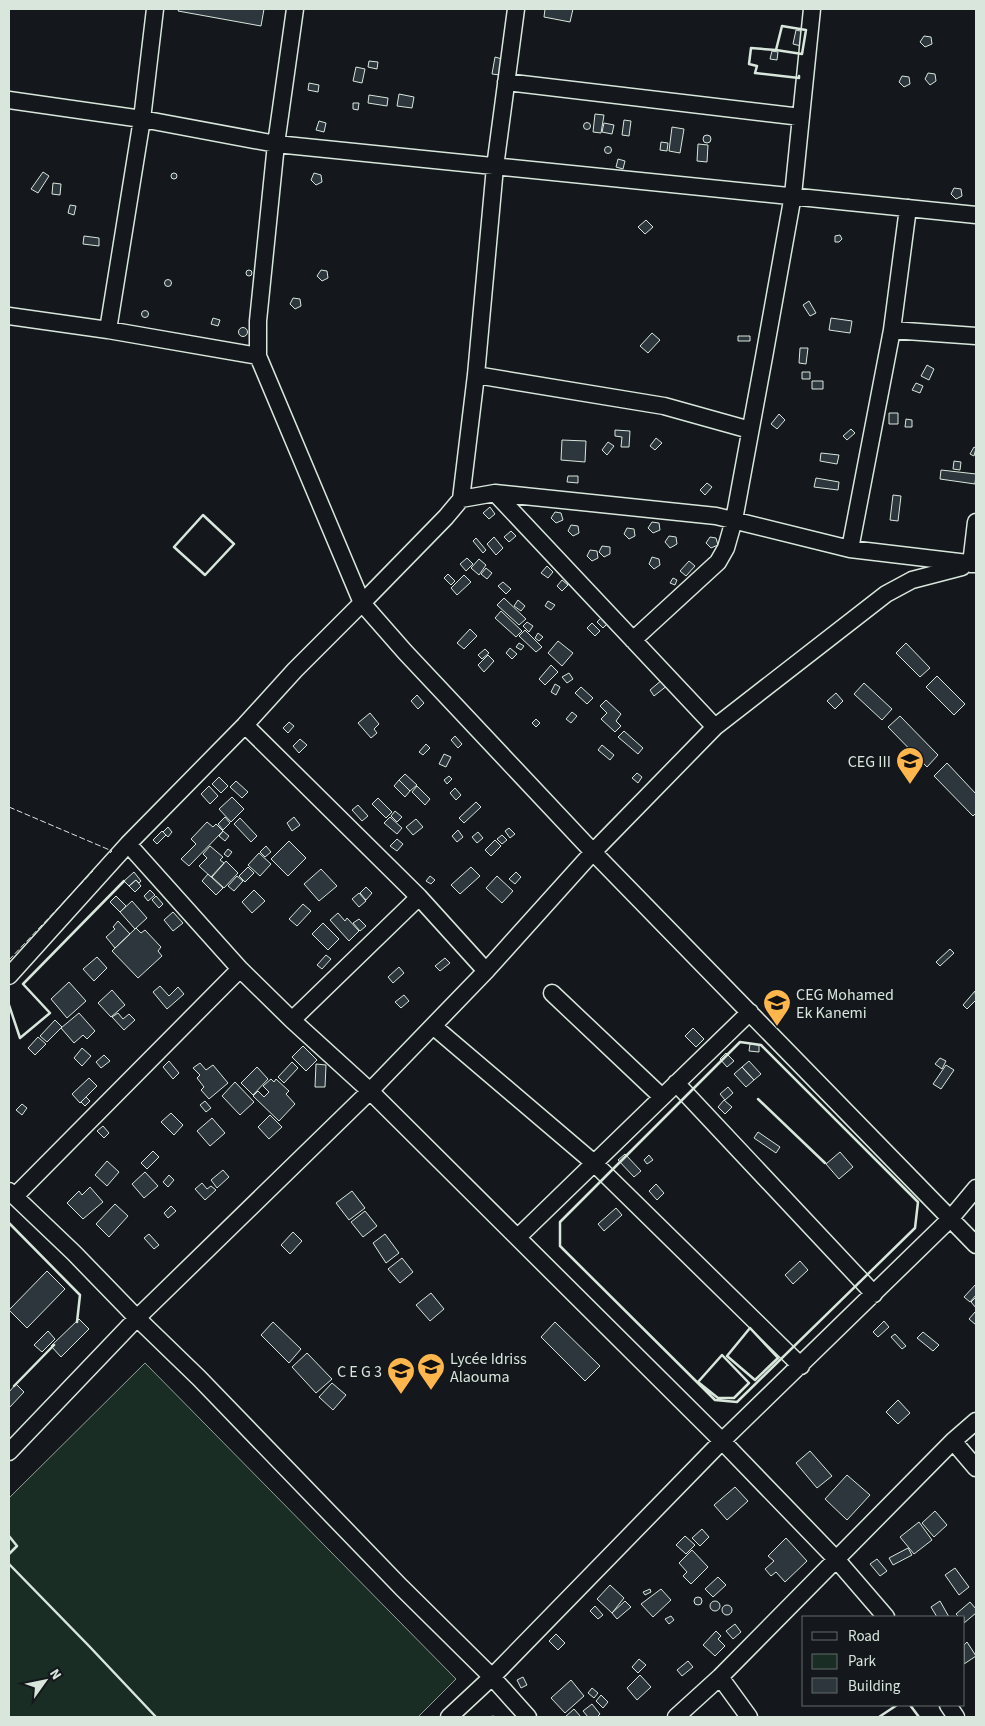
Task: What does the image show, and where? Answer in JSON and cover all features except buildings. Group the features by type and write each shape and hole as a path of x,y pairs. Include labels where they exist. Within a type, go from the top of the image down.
{"street":[{"path":"108,330 142,119 155,9"},
{"path":"296,9 276,144 258,320 258,356 362,603 405,652 593,852 976,1245"},
{"path":"9,976 128,844 245,725 295,670 446,517 461,499 476,375 495,167 516,9"},
{"path":"633,640 718,562 726,548 734,520 793,195 812,9"},
{"path":"506,82 801,117"},
{"path":"9,100 142,119 276,144 976,215"},
{"path":"850,549 892,330 908,208"},
{"path":"9,316 108,330 258,356"},
{"path":"892,330 976,336"},
{"path":"476,375 664,406 750,430"},
{"path":"461,499 495,493 716,516 850,549 974,564"},
{"path":"495,493 715,727"},
{"path":"974,564 976,522"},
{"path":"9,1452 137,1318 370,1091 486,970 593,852 715,727 886,594 912,580 974,564"},
{"path":"245,725 418,897 486,970"},
{"path":"128,844 240,969 292,1020 370,1091 722,1441 836,1559 885,1616"},
{"path":"292,1020 418,897"},
{"path":"240,969 12,1194 74,1252 137,1318 199,1378 394,1580 492,1677 528,1717"},
{"path":"552,993 662,1097"},
{"path":"518,1237 750,1012"},
{"path":"433,1026 594,1163 801,1366"},
{"path":"676,1083 874,1294"},
{"path":"450,1717 492,1677 722,1441 951,1218 976,1188"},
{"path":"676,1717 720,1676 953,1441 976,1421"},
{"path":"953,1441 976,1468"},
{"path":"720,1676 749,1717"},
{"path":"949,1706 956,1717"}],"green space":[{"path":"145,1363 456,1679 418,1717 9,1717 9,1498"}],"fence":[{"path":"9,807 112,851 110,853"},
{"path":"9,960 93,871"}],"wall":[{"path":"782,26 806,30 802,54 776,50 782,26"},
{"path":"776,50 751,48 749,64 757,66 755,73 799,78 799,76"},
{"path":"203,515 234,544 205,575 174,547 203,515"},
{"path":"9,1005 20,1038 50,1013 23,984 124,881"},
{"path":"740,1042 761,1045 918,1202 915,1228 737,1402 715,1400 560,1246 560,1222 740,1042"},
{"path":"758,1099 825,1163"},
{"path":"9,1223 80,1295 77,1322"},
{"path":"750,1328 778,1358 755,1380 727,1356 750,1328"},
{"path":"14,1386 54,1345"},
{"path":"722,1355 749,1383 734,1398 718,1398 698,1382 722,1355"},
{"path":"9,1536 17,1546 9,1554"},
{"path":"9,1564 156,1717"},
{"path":"879,1717 896,1706"},
{"path":"911,1706 919,1717"}],"place":[{"name":"CEG III","path":"910,785"},
{"name":"CEG Mohamed Ek Kanemi","path":"777,1027"},
{"name":"Lycée Idriss Alaouma","path":"431,1391"},
{"name":"C E G 3","path":"401,1395"}]}
